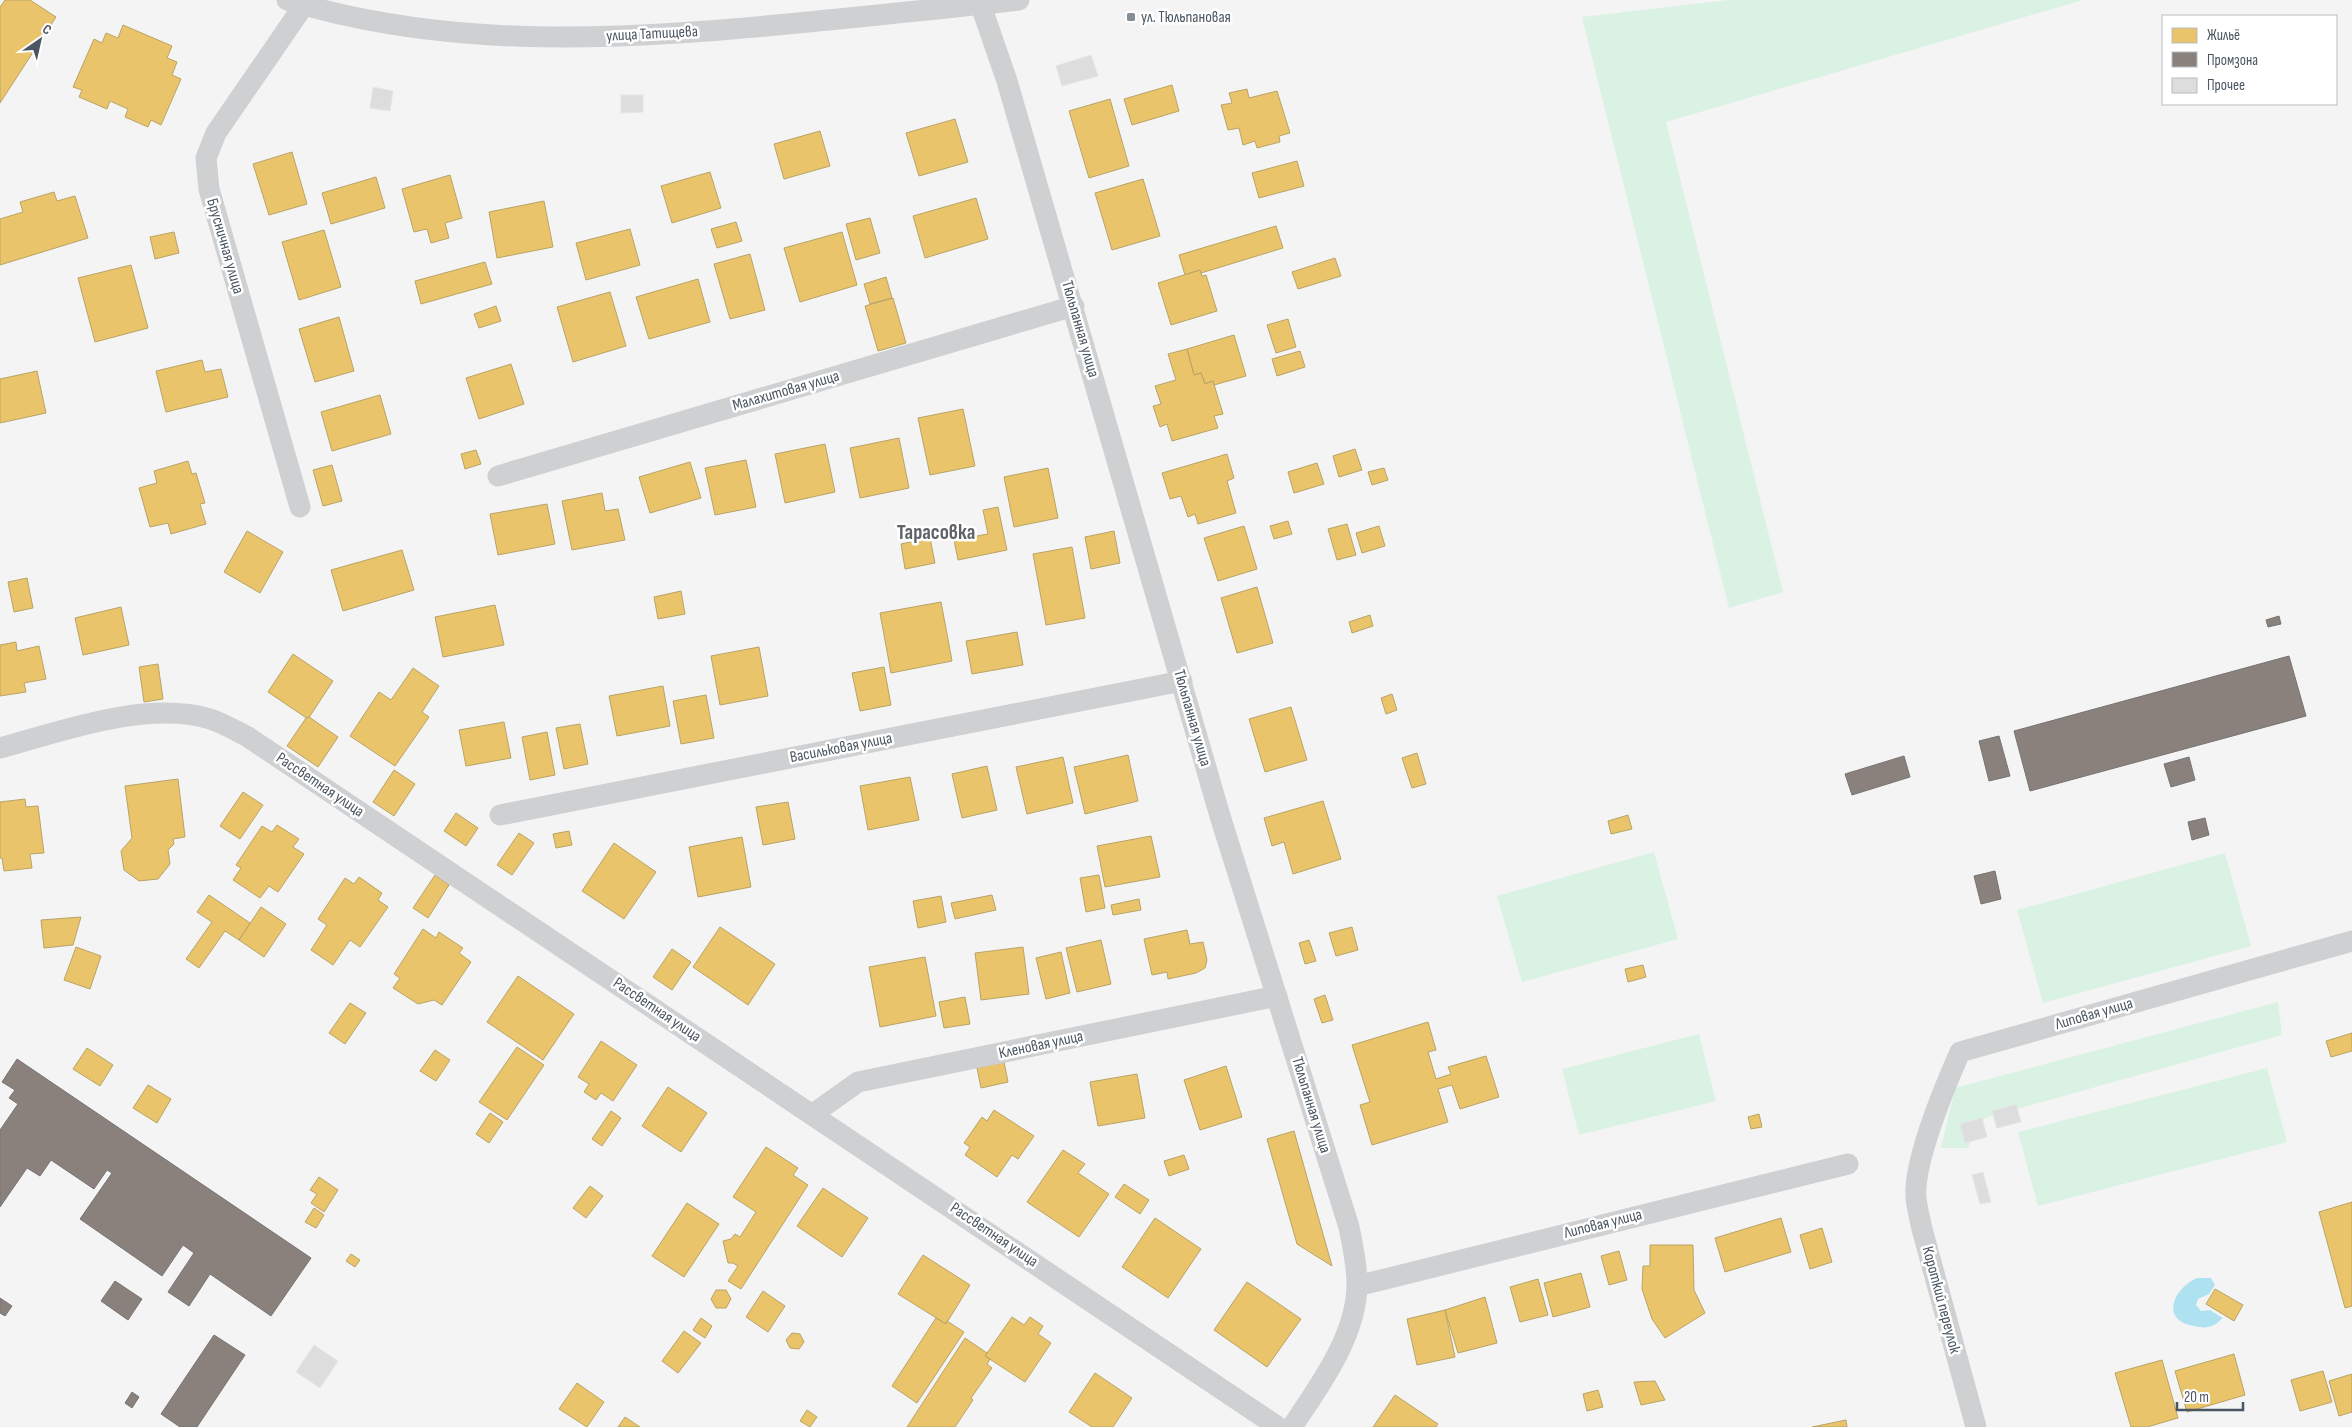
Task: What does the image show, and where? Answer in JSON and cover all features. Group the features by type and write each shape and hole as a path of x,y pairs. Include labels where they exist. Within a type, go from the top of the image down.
{"street":[{"name":"улица Татищева","path":"295,3 362,19 428,29 572,38 686,34 979,2 1019,0"},
{"name":"Тюльпанная улица","path":"979,2 1008,81 1220,816 1349,1227 1355,1257 1357,1286 1349,1327 1338,1356 1292,1427"},
{"name":"Брусничная улица","path":"295,3 216,133 206,158 209,189 300,507"},
{"name":"Малахитовая улица","path":"498,476 1074,306"},
{"name":"Васильковая улица","path":"500,815 1182,682"},
{"name":"Рассветная улица","path":"0,748 83,726 132,717 173,714 210,719 248,737 1278,1427"},
{"name":"Липовая улица","path":"1917,1173 1949,1077 1960,1052 2352,941"},
{"name":"Кленовая улица","path":"813,1114 858,1082 1277,996"},
{"name":"Липовая улица","path":"1357,1286 1848,1164"},
{"name":"Короткий переулок","path":"1917,1173 1916,1198 1922,1229 1976,1427"}],"green space":[{"path":"1728,0 2083,0 1666,122 1783,592 1729,608 1582,17"},
{"path":"1654,852 1678,939 1522,982 1497,896"},
{"path":"2225,853 2251,946 2043,1003 2017,910"},
{"path":"2278,1002 2282,1035 1985,1118 1968,1148 1941,1148 1955,1088"},
{"path":"1699,1034 1716,1101 1579,1135 1562,1069"},
{"path":"2267,1068 2287,1142 2038,1206 2018,1132"}],"water":[{"path":"2197,1278 2211,1278 2215,1285 2209,1294 2198,1299 2196,1305 2201,1311 2210,1310 2223,1318 2209,1327 2199,1327 2183,1323 2177,1318 2174,1311 2177,1296 2182,1289"}],"building: Жильё":[{"path":"5,0 30,0 56,17 0,103 0,7"},
{"path":"123,25 172,46 167,58 177,62 172,75 181,79 161,125 151,120 148,127 125,117 128,109 110,101 107,109 79,97 82,90 73,87 94,39 102,43 106,33 118,38"},
{"path":"1172,85 1179,111 1132,125 1124,99"},
{"path":"1247,89 1249,98 1277,91 1290,133 1279,136 1280,142 1257,148 1255,141 1243,145 1239,128 1228,130 1221,105 1232,103 1229,93"},
{"path":"1110,99 1129,166 1089,178 1069,111"},
{"path":"955,119 968,162 919,176 906,133"},
{"path":"820,131 830,166 784,179 774,144"},
{"path":"292,152 307,204 269,215 253,164"},
{"path":"1297,161 1304,186 1259,198 1252,173"},
{"path":"710,172 721,208 672,223 661,186"},
{"path":"450,175 462,218 445,223 449,238 431,243 427,229 414,232 402,189"},
{"path":"376,177 385,208 331,224 322,193"},
{"path":"1143,179 1160,236 1112,250 1095,193"},
{"path":"54,192 57,201 75,196 88,238 0,265 0,219 23,212 20,202"},
{"path":"976,198 988,239 925,258 913,216"},
{"path":"544,201 553,247 497,258 489,212"},
{"path":"870,218 880,253 856,260 846,224"},
{"path":"736,222 742,241 717,248 711,229"},
{"path":"1276,226 1283,248 1201,273 1200,270 1185,275 1179,255"},
{"path":"630,229 640,265 586,280 576,243"},
{"path":"324,230 341,287 299,300 282,242"},
{"path":"174,232 179,253 155,259 150,237"},
{"path":"842,232 857,285 800,302 784,248"},
{"path":"750,254 765,310 730,319 714,264"},
{"path":"1335,258 1341,276 1298,289 1292,272"},
{"path":"485,262 492,284 421,304 415,281"},
{"path":"131,265 148,328 95,342 78,278"},
{"path":"1200,270 1202,276 1206,275 1217,311 1171,325 1158,283"},
{"path":"886,277 892,298 870,304 864,284"},
{"path":"698,279 710,322 649,339 636,297"},
{"path":"610,292 626,346 573,362 557,307"},
{"path":"893,298 906,343 878,351 865,306"},
{"path":"496,306 501,321 479,328 474,314"},
{"path":"339,317 354,371 315,382 299,329"},
{"path":"1288,319 1296,347 1276,353 1267,325"},
{"path":"1234,335 1246,376 1214,385 1213,381 1205,384 1201,373 1194,375 1187,349"},
{"path":"1187,349 1194,375 1201,373 1205,384 1213,381 1223,414 1214,416 1218,428 1172,441 1167,424 1160,427 1153,406 1161,404 1155,386 1176,380 1168,354"},
{"path":"1300,351 1305,367 1277,376 1272,359"},
{"path":"202,360 205,372 221,369 228,397 166,412 156,371"},
{"path":"511,364 524,404 479,419 466,378"},
{"path":"37,371 46,413 0,423 0,379"},
{"path":"380,395 391,434 332,451 321,412"},
{"path":"963,409 975,466 930,475 918,418"},
{"path":"899,438 909,488 860,498 850,448"},
{"path":"825,444 835,492 785,503 775,454"},
{"path":"1355,449 1362,470 1339,477 1333,456"},
{"path":"476,450 481,464 465,469 461,454"},
{"path":"1227,454 1234,478 1227,481 1236,513 1198,524 1195,514 1188,517 1181,496 1170,499 1162,473"},
{"path":"746,460 756,507 715,515 705,468"},
{"path":"188,461 192,474 196,473 205,503 200,504 206,524 171,534 168,523 150,527 139,488 157,483 154,471"},
{"path":"690,462 701,498 650,513 639,477"},
{"path":"1317,463 1324,484 1294,493 1288,472"},
{"path":"332,465 342,501 323,506 313,470"},
{"path":"1048,468 1058,518 1014,527 1004,477"},
{"path":"1384,468 1388,480 1372,485 1368,472"},
{"path":"602,493 605,511 618,509 625,540 572,550 562,501"},
{"path":"547,504 555,544 498,555 490,514"},
{"path":"998,507 1007,550 958,560 954,540 988,534 983,510"},
{"path":"1288,521 1292,534 1274,539 1270,526"},
{"path":"1347,524 1356,555 1337,560 1328,529"},
{"path":"1244,526 1257,569 1218,581 1204,538"},
{"path":"1379,526 1385,546 1362,553 1356,533"},
{"path":"247,531 283,552 260,593 224,572"},
{"path":"1114,531 1120,563 1091,569 1085,537"},
{"path":"930,538 935,563 905,569 901,544"},
{"path":"1072,547 1085,618 1046,625 1033,554"},
{"path":"402,550 414,590 343,611 331,570"},
{"path":"27,578 33,608 14,612 8,582"},
{"path":"1257,587 1273,643 1237,653 1221,598"},
{"path":"681,591 685,614 658,619 654,597"},
{"path":"941,602 952,661 891,673 880,613"},
{"path":"495,605 504,645 443,657 435,617"},
{"path":"121,607 129,645 83,655 75,618"},
{"path":"1370,615 1373,626 1352,633 1349,622"},
{"path":"1017,632 1023,665 972,674 966,641"},
{"path":"16,642 17,651 39,646 46,679 24,683 26,692 0,696 0,645"},
{"path":"759,647 768,696 720,705 711,656"},
{"path":"293,654 333,681 308,719 268,692"},
{"path":"158,664 163,699 144,702 139,667"},
{"path":"884,667 891,705 860,711 852,673"},
{"path":"413,668 439,686 422,712 429,717 395,766 350,736 379,692 391,700"},
{"path":"663,686 670,726 617,736 609,696"},
{"path":"1392,694 1397,710 1386,714 1381,698"},
{"path":"706,695 714,738 681,744 673,701"},
{"path":"1291,707 1307,760 1265,772 1249,719"},
{"path":"309,717 338,737 318,767 287,746 306,718"},
{"path":"504,722 511,758 466,766 459,730"},
{"path":"580,724 588,764 564,769 556,728"},
{"path":"547,732 555,775 530,780 522,737"},
{"path":"1417,753 1426,784 1412,788 1402,758"},
{"path":"1128,755 1138,801 1085,814 1074,767"},
{"path":"1063,757 1073,803 1027,814 1016,767"},
{"path":"987,766 997,810 962,818 952,774"},
{"path":"394,770 415,784 394,816 373,802"},
{"path":"910,777 919,820 868,830 860,786"},
{"path":"178,779 185,837 173,839 174,844 168,850 170,864 158,879 139,881 124,870 121,851 132,838 125,786"},
{"path":"243,792 263,805 240,839 220,826"},
{"path":"25,799 26,807 38,806 44,853 30,854 32,868 4,871 2,858 0,858 0,802"},
{"path":"1323,801 1341,859 1293,874 1284,842 1272,846 1264,818"},
{"path":"788,802 795,839 763,845 756,807"},
{"path":"456,813 478,828 466,846 444,831"},
{"path":"1628,815 1632,829 1611,834 1608,821"},
{"path":"277,825 299,839 293,847 304,854 278,892 269,886 260,898 233,880 241,868 236,865 262,826 272,832"},
{"path":"569,831 572,845 556,848 553,834"},
{"path":"519,833 534,843 512,875 497,865"},
{"path":"1151,836 1160,877 1105,887 1097,846"},
{"path":"742,837 751,887 698,897 689,847"},
{"path":"614,843 656,872 624,919 582,891"},
{"path":"435,875 449,885 428,918 413,908"},
{"path":"1099,875 1105,908 1086,912 1080,878"},
{"path":"359,877 382,893 378,900 388,907 360,947 350,940 333,965 311,950 327,925 318,919 345,878 354,884"},
{"path":"209,895 250,923 239,940 225,931 199,968 186,959 212,922 197,912"},
{"path":"992,895 996,910 955,919 951,903"},
{"path":"941,896 946,922 918,928 913,901"},
{"path":"1139,899 1141,910 1113,915 1111,905"},
{"path":"261,907 286,924 264,957 239,940"},
{"path":"81,917 73,945 44,948 41,920"},
{"path":"720,927 775,964 748,1005 693,967"},
{"path":"1352,927 1358,950 1336,956 1329,933"},
{"path":"423,929 436,938 439,932 463,948 459,953 471,962 442,1005 434,1000 418,1004 393,988 400,978 394,974"},
{"path":"1187,930 1190,944 1203,942 1207,960 1205,968 1196,973 1168,979 1167,972 1152,975 1144,939"},
{"path":"1101,940 1111,984 1077,992 1066,948"},
{"path":"1309,940 1316,961 1305,964 1299,943"},
{"path":"76,947 101,956 90,989 64,980"},
{"path":"1023,947 1029,994 981,1000 975,953"},
{"path":"672,949 691,962 672,990 653,977"},
{"path":"1061,952 1070,993 1046,999 1036,958"},
{"path":"925,957 936,1016 880,1027 869,967"},
{"path":"1643,965 1646,977 1628,982 1625,969"},
{"path":"518,976 574,1014 543,1060 487,1022"},
{"path":"1325,995 1333,1020 1322,1023 1314,999"},
{"path":"965,997 970,1024 944,1028 939,1002"},
{"path":"350,1003 366,1013 345,1044 329,1033"},
{"path":"1428,1022 1436,1050 1428,1052 1436,1079 1451,1074 1448,1067 1486,1056 1499,1097 1460,1109 1452,1085 1438,1089 1448,1122 1372,1145 1360,1105 1370,1102 1352,1045"},
{"path":"2352,1033 2352,1051 2331,1057 2326,1041"},
{"path":"601,1041 637,1065 613,1101 601,1093 596,1100 584,1092 589,1084 578,1077"},
{"path":"517,1047 544,1065 507,1120 479,1102"},
{"path":"87,1048 113,1065 100,1086 73,1069"},
{"path":"435,1050 450,1060 436,1081 420,1071"},
{"path":"1004,1062 1008,1082 981,1088 977,1068"},
{"path":"1226,1066 1242,1117 1200,1130 1184,1080"},
{"path":"1137,1074 1145,1118 1098,1126 1090,1082"},
{"path":"148,1085 171,1099 157,1123 133,1108"},
{"path":"668,1087 707,1113 681,1152 642,1126"},
{"path":"994,1110 1034,1136 1018,1159 1012,1155 997,1177 965,1155 970,1147 964,1143 982,1117 987,1121"},
{"path":"611,1111 621,1118 602,1146 592,1139"},
{"path":"490,1113 503,1122 489,1143 476,1134"},
{"path":"1759,1114 1762,1127 1751,1129 1748,1117"},
{"path":"1294,1131 1332,1266 1297,1244 1267,1139"},
{"path":"766,1147 798,1168 793,1175 808,1185 741,1289 728,1281 738,1266 728,1263 723,1241 731,1239 735,1234 740,1237 756,1212 733,1197"},
{"path":"1063,1150 1085,1164 1078,1173 1109,1194 1079,1237 1027,1202"},
{"path":"1184,1155 1189,1169 1169,1176 1164,1161"},
{"path":"319,1177 338,1190 324,1212 311,1203 317,1194 310,1190"},
{"path":"1124,1184 1149,1200 1140,1214 1115,1197"},
{"path":"590,1186 603,1196 586,1218 573,1208"},
{"path":"823,1188 868,1218 842,1257 797,1226"},
{"path":"2352,1202 2352,1306 2345,1308 2319,1212"},
{"path":"687,1203 719,1224 684,1277 652,1256"},
{"path":"314,1208 324,1215 316,1228 305,1222"},
{"path":"1155,1218 1201,1249 1168,1298 1122,1267"},
{"path":"1781,1218 1791,1252 1725,1272 1715,1238"},
{"path":"1822,1228 1832,1262 1810,1269 1800,1235"},
{"path":"1650,1245 1693,1245 1694,1290 1705,1313 1665,1338 1652,1319 1642,1289 1643,1266 1650,1266"},
{"path":"1619,1251 1627,1280 1609,1285 1601,1256"},
{"path":"351,1254 360,1260 355,1267 346,1261"},
{"path":"923,1255 970,1285 946,1324 898,1294"},
{"path":"1581,1273 1590,1307 1553,1317 1544,1283"},
{"path":"1538,1279 1548,1315 1520,1322 1510,1287"},
{"path":"1247,1282 1301,1319 1267,1367 1214,1330"},
{"path":"2215,1289 2243,1305 2234,1321 2206,1304"},
{"path":"716,1290 726,1290 731,1299 726,1308 716,1308 711,1299"},
{"path":"763,1291 785,1306 768,1332 746,1317"},
{"path":"1485,1297 1497,1343 1458,1353 1445,1310"},
{"path":"1445,1310 1455,1357 1417,1365 1407,1319"},
{"path":"1012,1317 1024,1325 1030,1317 1043,1326 1038,1334 1051,1343 1025,1382 985,1356"},
{"path":"701,1318 712,1326 705,1338 693,1330"},
{"path":"936,1318 946,1324 947,1321 964,1332 917,1403 892,1386"},
{"path":"684,1331 701,1343 678,1373 662,1361"},
{"path":"792,1333 800,1334 804,1342 799,1349 790,1348 786,1340"},
{"path":"965,1338 987,1353 985,1356 990,1359 987,1364 992,1368 971,1398 973,1400 955,1427 907,1427"},
{"path":"2234,1354 2245,1395 2187,1412 2175,1371"},
{"path":"2162,1360 2178,1418 2147,1427 2131,1427 2115,1373"},
{"path":"2323,1371 2332,1402 2300,1411 2291,1380"},
{"path":"1095,1373 1132,1398 1113,1427 1092,1427 1069,1412"},
{"path":"2352,1374 2352,1412 2339,1416 2329,1381"},
{"path":"1655,1381 1665,1400 1641,1405 1634,1382"},
{"path":"577,1383 604,1402 587,1427 559,1409"},
{"path":"1598,1390 1603,1407 1587,1411 1583,1394"},
{"path":"1395,1395 1438,1424 1436,1427 1373,1427"},
{"path":"807,1410 817,1417 810,1427 800,1421"},
{"path":"625,1417 640,1427 618,1427"},
{"path":"1846,1420 1847,1427 1812,1427"}],"building: Промзона":[{"path":"2279,616 2281,624 2268,627 2266,620"},
{"path":"2289,656 2306,716 2030,791 2014,731"},
{"path":"1999,736 2010,776 1989,781 1979,741"},
{"path":"1904,756 1910,777 1852,795 1845,774"},
{"path":"2189,757 2195,780 2171,787 2164,764"},
{"path":"2205,818 2209,835 2192,840 2188,822"},
{"path":"1995,871 2001,899 1981,904 1974,876"},
{"path":"17,1059 311,1258 271,1316 210,1274 189,1306 168,1292 194,1253 183,1245 162,1276 80,1219 112,1173 107,1170 94,1189 51,1160 40,1176 27,1168 0,1207 0,1130 18,1104 9,1098 15,1090 2,1082"},
{"path":"115,1281 142,1299 128,1320 101,1301"},
{"path":"0,1298 12,1306 5,1316 0,1313"},
{"path":"214,1335 245,1355 197,1427 180,1427 161,1414"},
{"path":"132,1392 139,1397 132,1408 125,1403"}],"building: Прочее":[{"path":"1091,55 1098,76 1062,86 1056,66"},
{"path":"373,87 393,91 390,111 370,108"},
{"path":"621,95 643,95 643,112 621,113"},
{"path":"2016,1104 2021,1122 1997,1128 1992,1111"},
{"path":"1982,1118 1987,1137 1965,1143 1960,1124"},
{"path":"1983,1172 1991,1202 1980,1204 1972,1175"},
{"path":"314,1345 338,1361 320,1388 296,1372"}],"place":[{"name":"ул. Тюльпановая","path":"1131,17"}],"district":[{"name":"Тарасовка","path":"936,532"}]}
